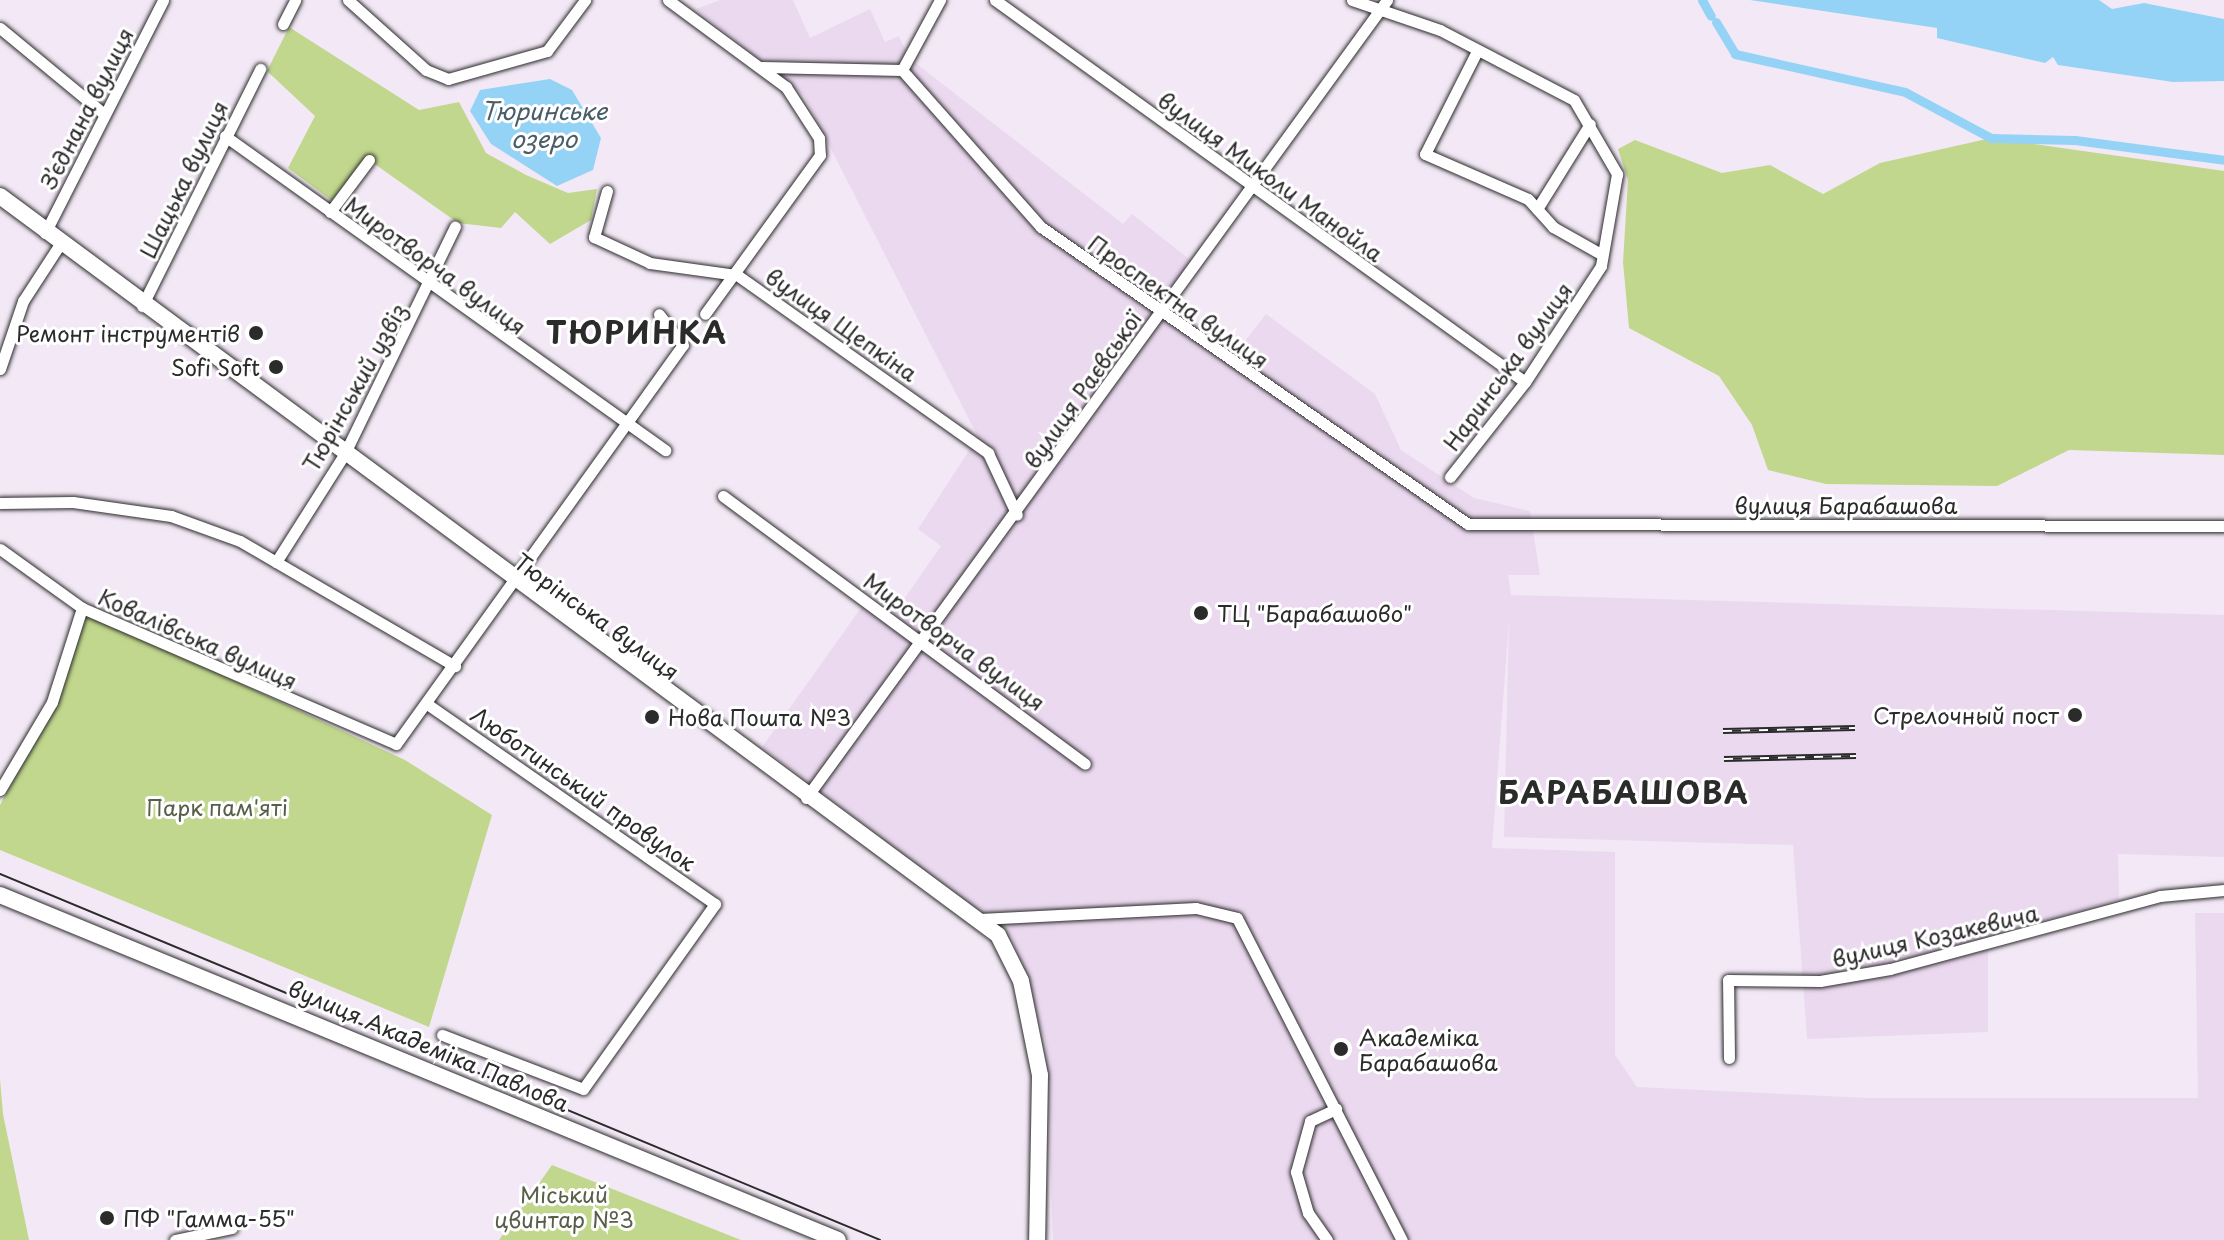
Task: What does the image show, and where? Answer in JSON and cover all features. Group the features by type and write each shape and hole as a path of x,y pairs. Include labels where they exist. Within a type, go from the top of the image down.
{"main road":[{"name":"Тюрінська вулиця","path":"0,196 141,307 806,798 980,919 1009,949 1031,1018 1041,1094 1037,1240"},
{"name":"вулиця Академіка Павлова","path":"0,895 838,1240"}],"street":[{"name":"З’єднана вулиця","path":"45,233 163,0"},
{"path":"283,24 295,0"},
{"path":"348,0 441,78 547,51 585,0"},
{"path":"668,0 762,67 803,107 820,155 737,275 705,314"},
{"path":"762,67 902,70 940,0"},
{"name":"вулиця Миколи Манойла","path":"995,0 1255,191 1525,382"},
{"path":"1352,0 1379,13 1417,20 1476,53 1425,154 1537,209 1553,227 1601,254"},
{"name":"вулиця Раєвської","path":"806,798 1017,515 1158,314 1255,191 1387,0"},
{"path":"0,28 104,114"},
{"name":"Наринська вулиця","path":"1450,477 1525,382 1593,281 1617,174 1574,100 1476,53"},
{"name":"Шацька вулиця","path":"141,307 260,69"},
{"name":"Проспектна вулиця","path":"902,70 1041,227 1158,314 1468,524"},
{"path":"1537,209 1590,124"},
{"name":"Миротворча вулиця","path":"225,136 624,426 665,450"},
{"path":"330,212 369,160"},
{"name":"вулиця Щепкіна","path":"607,191 594,237 650,263 737,275 988,453 1017,515"},
{"name":"Тюрінський узвіз","path":"276,562 344,455 432,286 455,226"},
{"path":"0,369 23,301 60,244"},
{"path":"430,706 455,666 683,345 659,314"},
{"name":"Миротворча вулиця","path":"723,496 1085,764"},
{"path":"0,503 73,502 171,516 276,562 455,666"},
{"name":"вулиця Барабашова","path":"1468,524 2224,526"},
{"name":"Ковалівська вулиця","path":"0,549 82,608 391,745 430,706"},
{"path":"0,790 5,769 52,702 82,608"},
{"name":"Люботинський провулок","path":"430,706 715,904 583,1089 442,1035"},
{"name":"вулиця Козакевича","path":"1729,1058 1728,980 1820,981 1890,969 2160,896 2224,890"},
{"path":"980,919 1196,908 1237,918 1402,1240"},
{"path":"1327,1240 1298,1191 1296,1166 1310,1121 1336,1109"},
{"path":"175,1240 232,1228"}],"shaded area":[{"name":"ТЦ \"Барабашово\"","path":"720,0 793,0 810,38 870,9 885,42 899,36 909,58 1123,224 1132,214 1198,266 1167,310 1234,355 1266,314 1375,394 1401,450 1474,498 1530,511 1540,575 1508,575 1511,595 2224,615 2224,857 2118,854 2119,899 1988,937 1988,1032 1807,1039 1793,845 1504,837 1509,621 1492,848 1615,852 1615,1055 1637,1087 1869,1098 2198,1098 2195,913 2224,913 2224,1240 1053,1240 1046,1043 1012,937 762,747 863,605 888,622 941,546 918,529 978,437 804,96 696,9"}],"green space":[{"path":"289,27 419,110 459,102 486,153 526,175 568,193 597,189 591,220 550,244 515,212 501,228 458,223 369,160 335,203 288,168 315,116 267,71"},
{"path":"1991,138 2224,171 2224,455 2069,450 1997,486 1826,484 1768,470 1752,425 1719,376 1629,328 1623,262 1628,180 1618,149 1635,140 1722,173 1770,165 1823,194 1880,163"},
{"name":"Парк пам'яті","path":"87,612 405,760 492,815 429,1027 0,850 0,805 54,703"},
{"path":"0,1079 3,1114 29,1240 0,1240"},
{"name":"Міський цвинтар №3","path":"552,1165 741,1240 499,1240"}],"water":[{"path":"1750,0 2099,0 2112,9 2144,3 2224,19 2224,81 2173,82 2058,65 2053,57 2045,63 1937,38 1937,28"},
{"name":"Тюринське озеро","path":"550,79 572,90 601,138 593,170 557,186 491,144 470,111 480,90"}],"waterway":[{"path":"1702,0 1711,16"},
{"path":"1716,22 1735,54 1905,92 1991,138 2075,140 2224,160"}],"tram line":[{"path":"0,874 880,1240"}],"railway":[{"path":"1723,731 1855,728"},
{"path":"1724,759 1856,756"}],"place":[{"name":"Ремонт інструментів","path":"256,333"},
{"name":"Sofi Soft","path":"276,367"},
{"name":"ТЦ \"Барабашово\"","path":"1201,613"},
{"name":"Стрелочный пост","path":"2075,715"},
{"name":"Нова Пошта №3","path":"652,717"},
{"name":"Академіка Барабашова","path":"1341,1049"},
{"name":"ПФ \"Гамма-55\"","path":"107,1218"}],"district":[{"name":"ТЮРИНКА","path":"637,332"},
{"name":"БАРАБАШОВА","path":"1624,792"}]}
